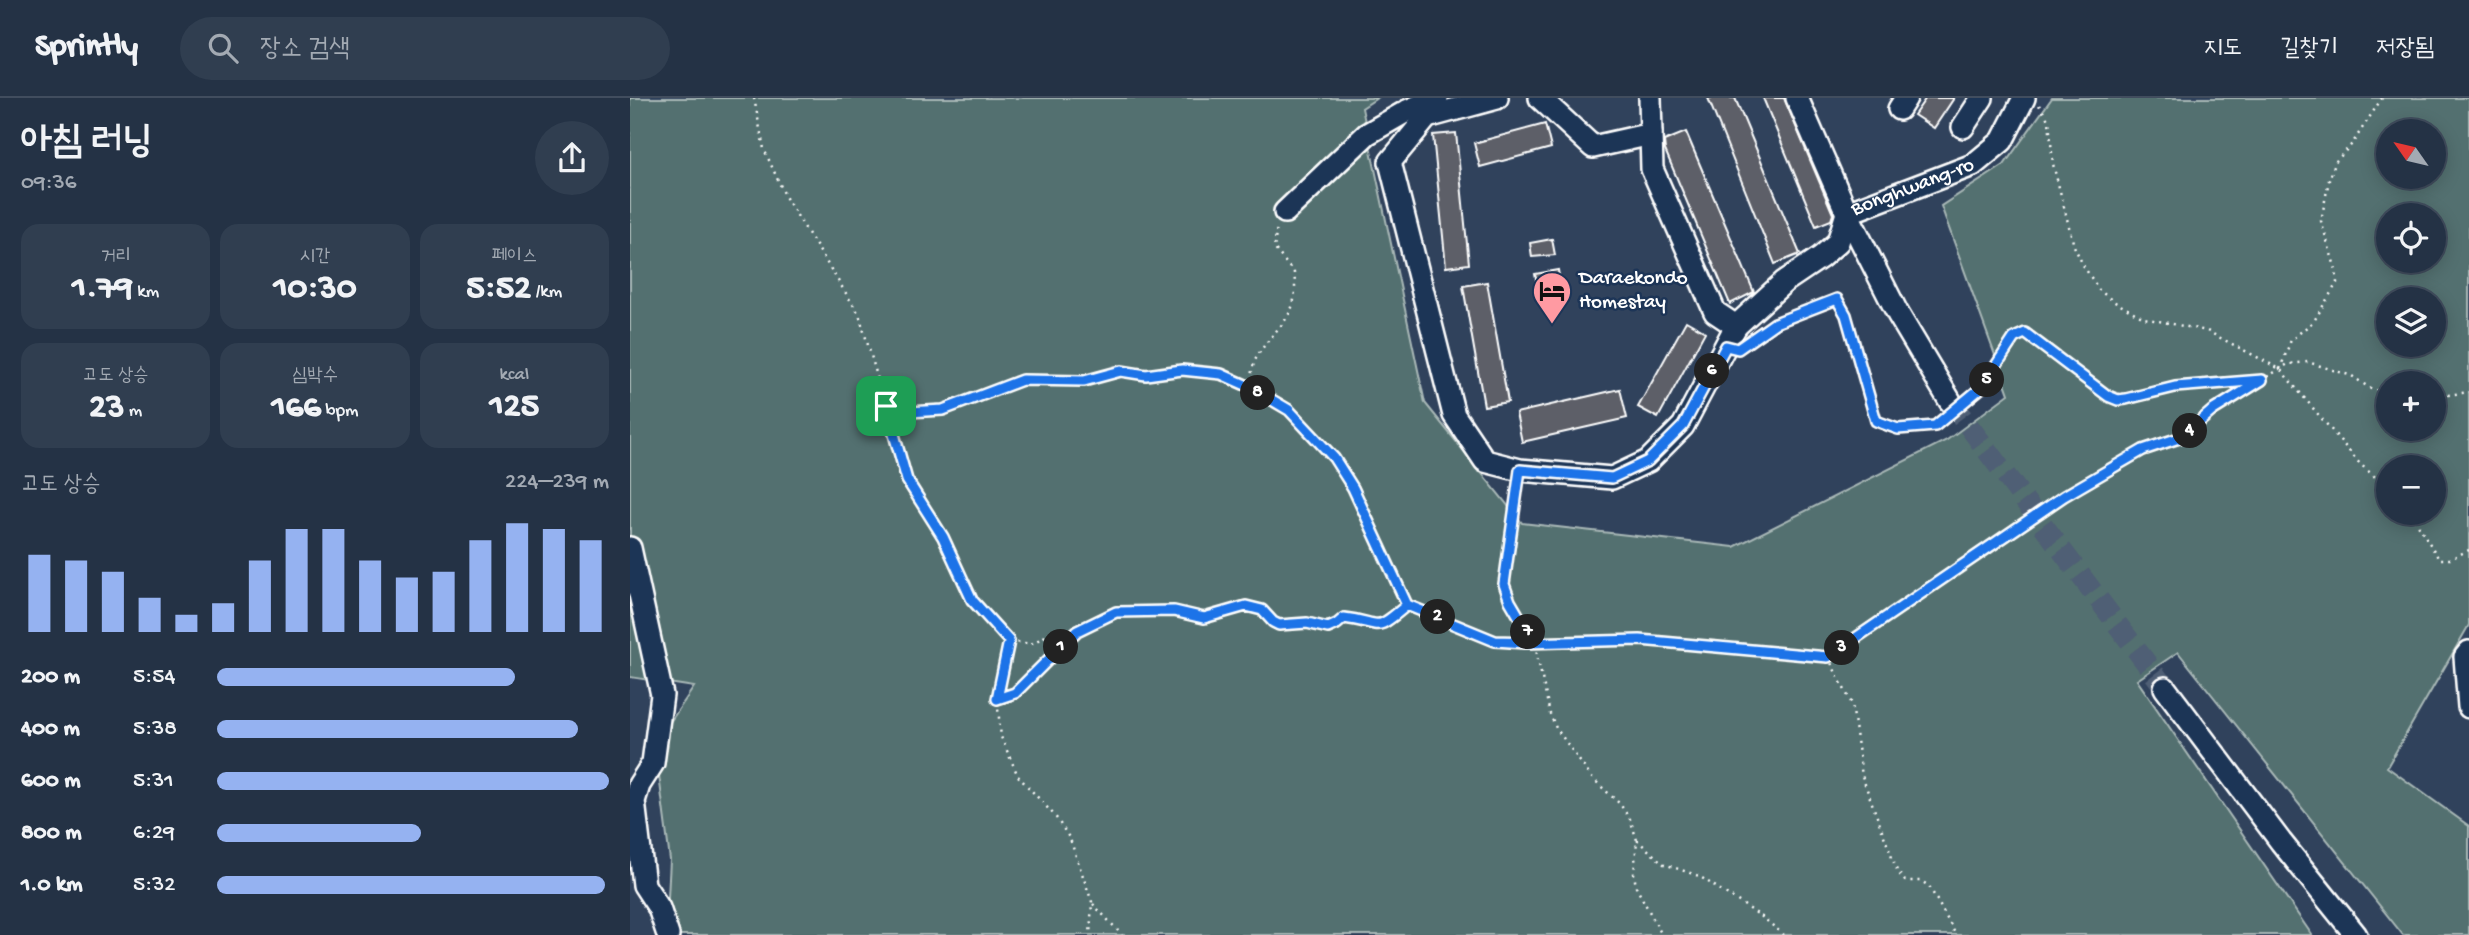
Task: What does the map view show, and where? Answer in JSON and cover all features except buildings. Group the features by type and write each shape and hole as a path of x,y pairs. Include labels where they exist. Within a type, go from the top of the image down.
{"street":[{"path":"1285,212 1367,134 1406,111 1437,98"},
{"path":"1497,98 1427,117 1390,162 1454,415 1485,461 1520,470 1612,478 1648,461 1683,426 1736,326 1715,312 1652,169 1650,98"},
{"path":"1540,98 1593,147 1651,134"},
{"path":"1797,98 1847,213 1898,314 1956,405"},
{"path":"1963,127 1982,98"},
{"name":"Bonghwang-ro","path":"1736,326 1784,282 1838,242 1847,213 1973,165 2002,141 2028,99"},
{"path":"630,548 662,695 653,763 639,785 634,801 644,885 659,908 668,935"},
{"path":"2469,652 2465,657 2469,706"},
{"path":"2165,688 2281,842 2356,935"}],"path":[{"path":"754,98 764,149 786,198 859,314 907,480 943,537 972,600 1009,641 1031,644 1056,630 1077,631"},
{"path":"2280,369 2291,340 2314,321 2337,284 2336,270 2321,221 2329,180 2336,161 2361,132 2382,98"},
{"path":"2028,99 2038,104 2049,121 2053,164 2074,246 2099,290 2144,318 2207,331 2280,369 2360,464 2376,478"},
{"path":"1250,387 1257,356 1286,322 1292,309 1294,273 1276,252 1273,243 1285,212"},
{"path":"1726,346 1738,349 1775,323 1837,299 1846,315 1876,421 1898,429 1935,426 1956,405 1982,387 2014,338 2025,333 2108,396 2118,400 2175,387 2262,380"},
{"path":"886,406 909,412 943,410 1022,380 1084,381 1121,371 1146,375 1167,371 1221,374 1250,387 1294,414 1345,472 1407,605 1495,641 1640,640 1828,657 2064,496 2143,450 2182,437 2212,411 2294,362 2308,362 2352,376 2376,390"},
{"path":"2446,395 2469,392"},
{"path":"1520,470 1504,584 1510,601 1534,642 1550,714 1556,728 1591,778 1626,810 1637,840 1634,873 1636,887 1662,935"},
{"path":"2418,525 2439,559 2450,559 2469,550"},
{"path":"997,699 1015,693 1077,631 1116,612 1174,611 1204,618 1246,606 1262,610 1279,625 1307,623 1328,628 1344,618 1380,625 1407,605"},
{"path":"1009,641 997,699 1001,737 1024,783 1064,828 1092,902 1122,935"},
{"path":"1828,657 1852,704 1862,776 1897,871 1905,881 1921,881 1929,886 1956,935"},
{"path":"1637,840 1664,864 1699,876 1762,917 1784,935"},
{"path":"1090,935 1092,902"}],"green space":[{"path":"630,98 1377,98 1362,108 1425,403 1522,523 1734,547 1947,440 2009,394 1941,206 2004,165 2052,98 2469,98 2469,625 2387,767 2469,826 2469,935 2403,935 2178,652 2137,680 2312,935 666,935 670,860 655,744 694,687 630,677"}],"tunnel":[{"path":"1950,401 2165,688"}],"place":[{"name":"Daraekondo Homestay","path":"1552,325"}],"route":[{"path":"886,406 907,480 943,537 972,600 1009,641 997,699 1015,693 1077,631 1110,613 1134,611 1174,611 1204,618 1246,606 1262,610 1275,624 1307,623 1328,628 1344,618 1372,625 1385,624 1407,605 1506,643 1525,643 1640,640 1828,657 2064,496 2143,450 2182,437 2212,411 2262,380 2175,387 2118,400 2108,396 2025,333 2014,338 1982,387 1935,426 1898,429 1876,421 1846,315 1837,299 1775,323 1738,349 1726,346 1683,426 1648,461 1612,478 1520,470 1504,584 1510,601 1534,642 1525,643 1506,643 1495,641 1407,605 1353,488 1334,458 1289,410 1221,374 1182,370 1146,375 1121,371 1084,381 1022,380 943,410 909,412 886,406"}]}
